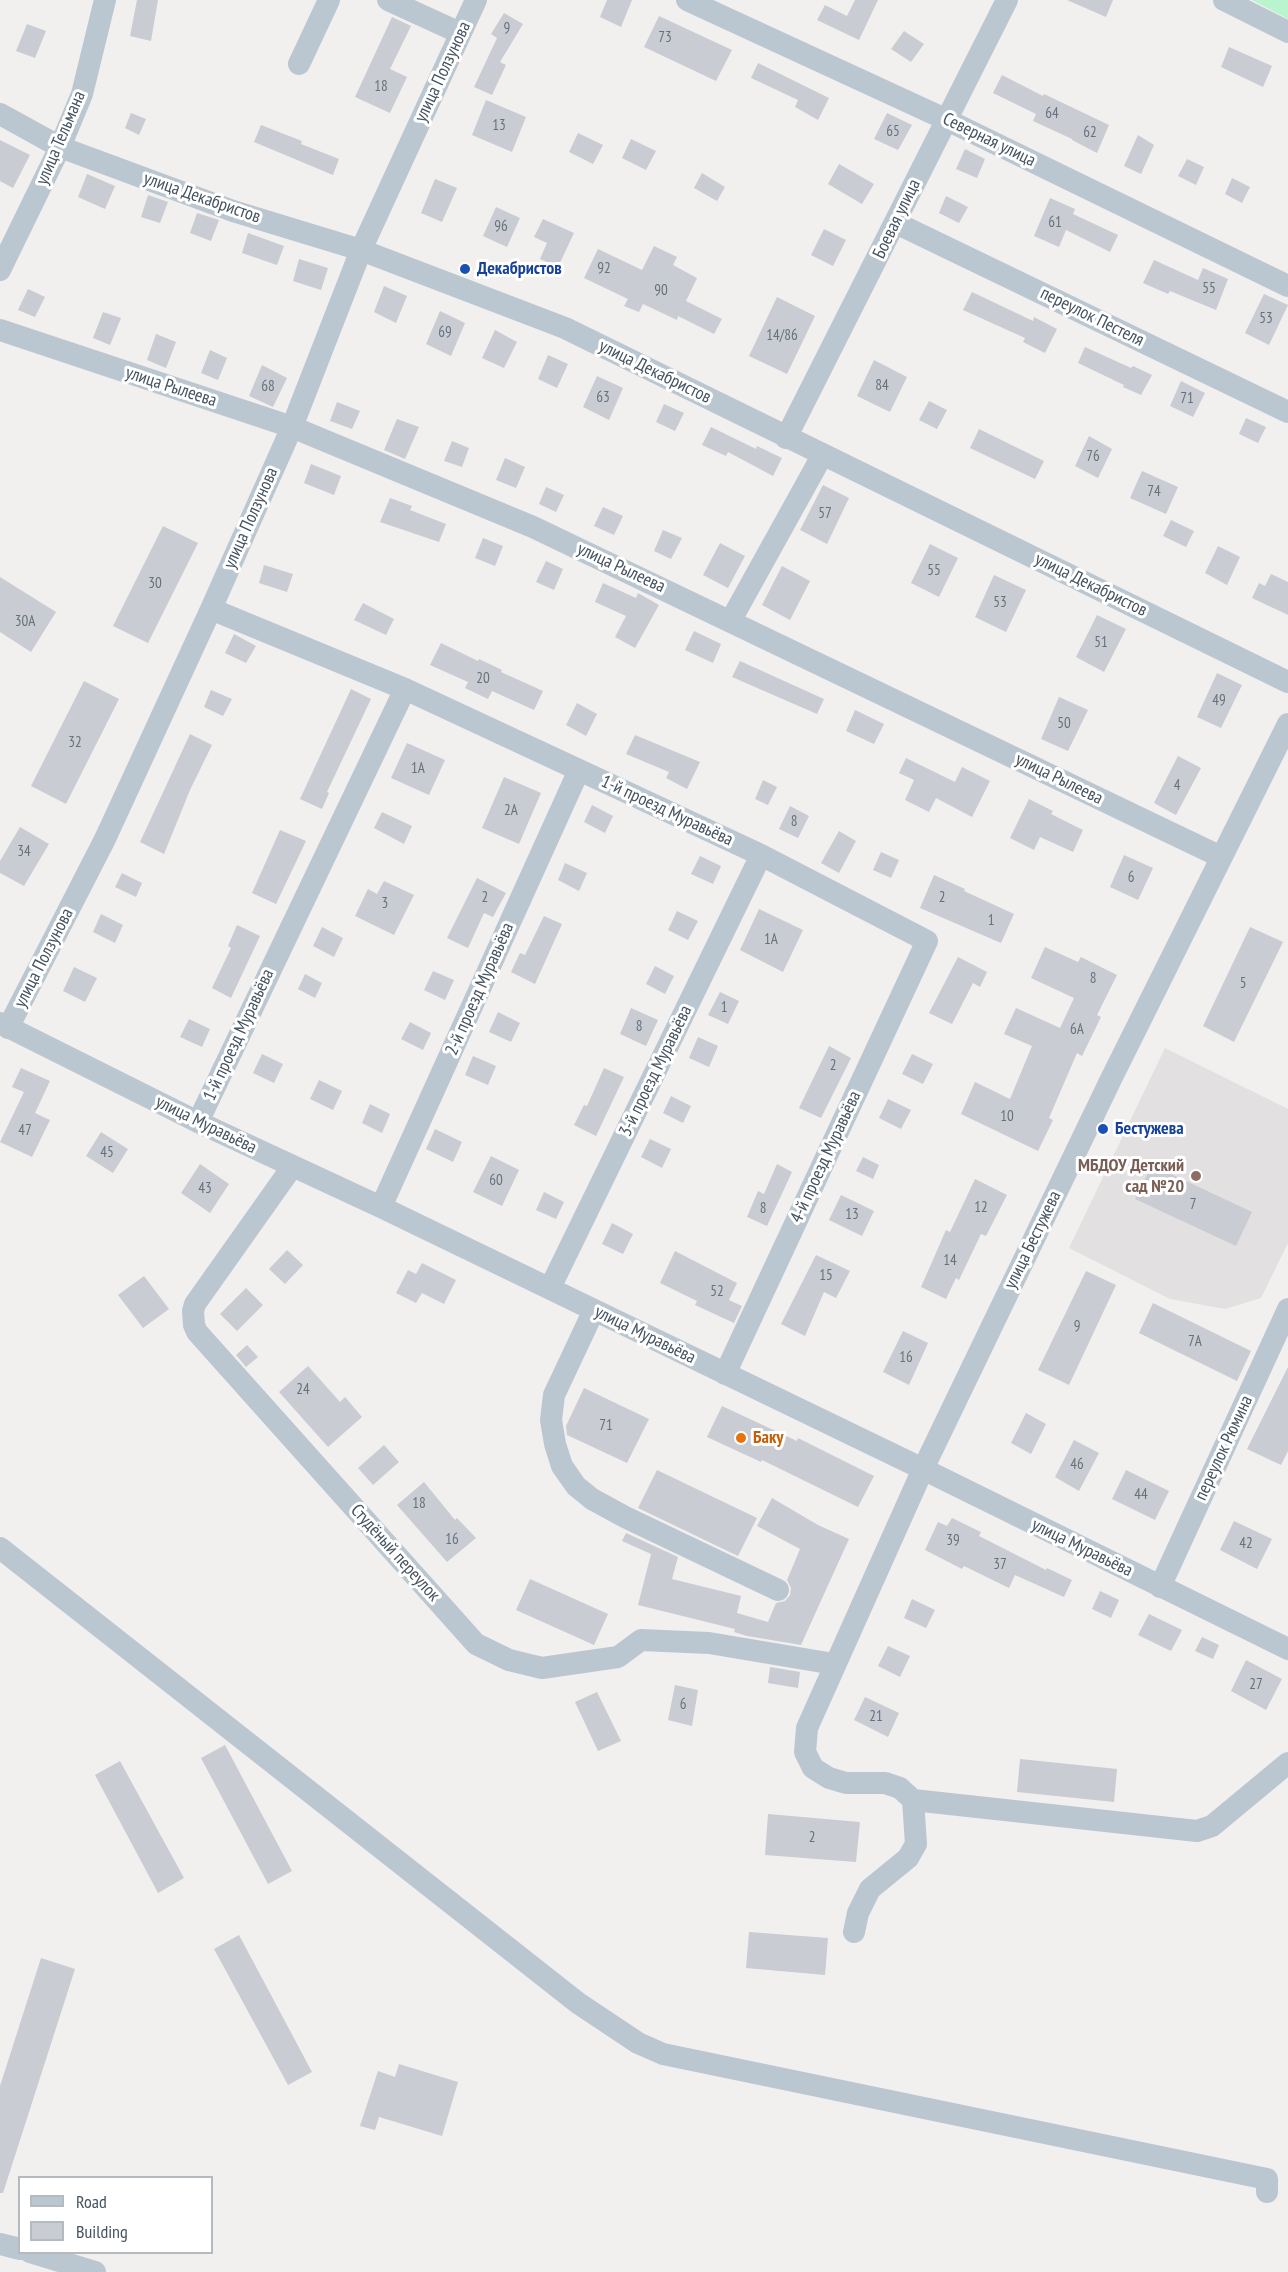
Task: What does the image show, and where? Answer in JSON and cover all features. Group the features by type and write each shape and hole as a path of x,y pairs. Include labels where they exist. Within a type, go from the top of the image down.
{"street":[{"name":"улица Тельмана","path":"0,270 60,147 82,94 105,0"},
{"path":"299,64 329,0"},
{"path":"388,0 460,33"},
{"name":"улица Ползунова","path":"4,1026 105,839 211,609 292,427 361,250 476,0"},
{"name":"Северная улица","path":"687,0 945,119 1288,286"},
{"name":"Боевая улица","path":"786,438 1006,0"},
{"path":"1224,0 1288,32"},
{"name":"улица Декабристов","path":"0,114 60,147 232,211 361,250 565,328 1288,682"},
{"name":"переулок Пестеля","path":"896,223 1288,412"},
{"name":"улица Рылеева","path":"0,330 292,427 533,526 1221,857"},
{"path":"730,620 823,454"},
{"name":"1-й проезд Муравьёва","path":"211,609 405,689 761,855 927,941"},
{"name":"1-й проезд Муравьёва","path":"198,1122 405,689"},
{"name":"улица Бестужева","path":"913,1800 900,1788 885,1783 846,1783 829,1778 813,1768 805,1752 807,1728 923,1469 1039,1226 1288,724"},
{"name":"2-й проезд Муравьёва","path":"381,1207 579,770"},
{"name":"3-й проезд Муравьёва","path":"550,1288 761,855"},
{"name":"4-й проезд Муравьёва","path":"725,1374 927,941"},
{"name":"улица Муравьёва","path":"4,1026 198,1122 550,1288 1288,1649"},
{"name":"Студёный переулок","path":"292,1167 195,1304 194,1325 205,1341 476,1644 509,1660 542,1668 618,1657 641,1640 709,1643 834,1664"},
{"name":"переулок Рюмина","path":"1160,1587 1288,1309"},
{"path":"594,1310 554,1395 551,1420 562,1466 576,1486 592,1499 778,1590"},
{"path":"0,1548 578,2003 638,2043 663,2054 1267,2179 1267,2192"},
{"path":"854,1932 858,1913 870,1890 908,1858 916,1844 913,1800 1197,1831 1212,1826 1288,1763"},
{"path":"0,2244 18,2249"},
{"path":"33,2254 95,2272"}],"shaded area":[{"name":"МБДОУ Детский сад №20","path":"1165,1048 1288,1109 1288,1243 1261,1298 1225,1309 1170,1299 1069,1248"}],"green space":[{"path":"1252,0 1288,0 1288,19"}],"building":[{"path":"137,0 158,0 151,41 130,36"},
{"path":"607,0 632,0 621,27 600,17"},
{"path":"855,0 878,0 859,40 817,20 825,5 847,16"},
{"path":"1067,0 1113,0 1106,17"},
{"path":"504,13 523,24 500,62 506,65 492,95 474,87 497,38 491,34"},
{"path":"659,16 732,50 716,81 644,47"},
{"path":"392,17 411,26 390,69 407,77 390,113 355,97"},
{"path":"27,24 46,31 35,58 16,51"},
{"path":"904,31 924,44 911,62 891,49"},
{"path":"1229,47 1272,66 1263,87 1221,67"},
{"path":"758,63 829,98 818,120 795,107 798,100 751,78"},
{"path":"1002,75 1109,125 1097,153 1033,121 1036,114 993,93"},
{"path":"486,100 526,117 512,152 472,135"},
{"path":"131,113 146,119 139,135 125,128"},
{"path":"887,113 912,125 898,150 874,139"},
{"path":"261,125 339,159 333,175 254,142"},
{"path":"578,133 603,145 593,164 569,152"},
{"path":"1138,135 1154,145 1141,174 1124,166"},
{"path":"631,139 656,151 646,170 622,158"},
{"path":"0,140 30,155 13,188 0,181"},
{"path":"965,149 985,159 977,178 956,169"},
{"path":"1187,159 1204,167 1196,185 1178,176"},
{"path":"839,164 874,184 862,204 828,184"},
{"path":"702,173 725,187 717,201 694,188"},
{"path":"87,174 115,186 105,209 78,197"},
{"path":"1232,178 1250,187 1242,203 1225,194"},
{"path":"435,179 457,188 442,222 421,213"},
{"path":"148,195 168,202 160,223 141,217"},
{"path":"946,196 968,207 959,223 939,213"},
{"path":"1050,198 1075,209 1073,214 1118,235 1110,252 1066,230 1059,247 1034,236"},
{"path":"496,207 520,218 507,247 483,236"},
{"path":"197,213 219,220 211,241 190,233"},
{"path":"543,219 574,233 558,267 540,259 547,243 534,237"},
{"path":"824,229 846,240 833,266 811,255"},
{"path":"248,233 284,246 277,265 242,253"},
{"path":"654,246 677,257 673,265 697,278 686,301 722,319 714,334 678,316 677,320 643,304 639,312 624,306 628,299 584,278 598,249 642,270"},
{"path":"299,259 328,268 321,290 293,281"},
{"path":"1154,260 1198,280 1203,268 1228,279 1216,310 1170,291 1168,294 1143,283"},
{"path":"384,286 407,296 396,323 374,312"},
{"path":"28,289 45,297 35,317 18,310"},
{"path":"972,292 1033,321 1034,317 1057,329 1045,353 1023,342 1025,338 963,310"},
{"path":"1264,294 1288,305 1269,345 1245,333"},
{"path":"777,297 815,316 787,374 749,356"},
{"path":"440,311 465,323 451,356 426,344"},
{"path":"103,312 121,318 110,345 93,338"},
{"path":"495,330 517,342 504,368 482,358"},
{"path":"156,334 176,342 166,368 147,360"},
{"path":"1085,347 1152,375 1141,395 1078,363"},
{"path":"210,350 227,358 218,380 201,373"},
{"path":"548,355 568,364 557,388 538,379"},
{"path":"874,360 907,377 890,412 857,396"},
{"path":"262,365 287,378 273,407 249,396"},
{"path":"597,376 623,388 609,420 583,407"},
{"path":"1181,381 1205,393 1193,417 1170,406"},
{"path":"929,401 947,410 937,429 919,420"},
{"path":"337,402 360,411 352,429 330,421"},
{"path":"664,404 684,413 675,431 656,422"},
{"path":"1246,418 1266,427 1258,443 1239,434"},
{"path":"397,419 419,427 405,459 384,450"},
{"path":"711,427 756,449 757,446 782,458 773,476 728,452 726,456 702,445"},
{"path":"979,429 1044,461 1035,479 970,448"},
{"path":"1089,436 1112,449 1098,478 1075,466"},
{"path":"452,441 469,448 462,467 444,461"},
{"path":"505,458 525,467 516,488 496,480"},
{"path":"311,464 341,476 334,495 304,483"},
{"path":"1142,471 1178,487 1166,514 1130,498"},
{"path":"823,485 849,498 827,544 800,530"},
{"path":"546,487 564,495 556,512 539,504"},
{"path":"390,498 412,506 410,510 446,524 439,542 380,522"},
{"path":"603,507 623,516 614,535 594,526"},
{"path":"1171,520 1194,531 1186,547 1163,536"},
{"path":"163,526 198,543 148,643 113,626"},
{"path":"663,530 682,538 671,559 654,551"},
{"path":"483,538 503,546 495,566 475,558"},
{"path":"720,543 745,556 728,588 703,575"},
{"path":"930,544 958,558 939,597 911,583"},
{"path":"1218,546 1240,557 1227,585 1205,573"},
{"path":"546,561 563,569 554,590 536,582"},
{"path":"264,565 293,574 287,592 259,583"},
{"path":"782,566 810,581 790,620 762,605"},
{"path":"1271,574 1288,582 1288,615 1252,598 1259,583 1265,586"},
{"path":"994,575 1026,590 1006,632 975,617"},
{"path":"0,577 56,612 31,652 0,632"},
{"path":"603,583 636,598 638,593 659,605 635,648 615,637 626,616 595,602"},
{"path":"363,603 394,619 386,635 354,620"},
{"path":"1097,615 1126,629 1104,672 1076,657"},
{"path":"694,631 721,644 713,663 685,650"},
{"path":"234,634 256,646 246,663 225,653"},
{"path":"441,643 543,691 534,710 492,691 488,699 465,688 468,682 430,665"},
{"path":"740,661 824,699 817,714 732,677"},
{"path":"1217,673 1242,685 1221,728 1197,717"},
{"path":"84,681 119,699 66,804 31,786"},
{"path":"351,689 371,699 327,792 329,793 322,809 300,799"},
{"path":"211,690 232,699 223,716 204,707"},
{"path":"1059,697 1088,710 1068,751 1041,739"},
{"path":"577,703 597,714 586,736 566,725"},
{"path":"855,710 884,724 874,744 846,731"},
{"path":"190,734 212,745 190,790 164,854 140,842"},
{"path":"635,735 700,762 687,789 666,778 669,772 626,754"},
{"path":"407,743 445,760 429,795 391,778"},
{"path":"1178,756 1201,768 1176,815 1154,803"},
{"path":"906,758 955,782 962,767 990,781 972,817 936,798 929,812 905,800 914,780 899,773"},
{"path":"504,777 541,793 519,844 482,828"},
{"path":"763,780 777,787 768,805 755,799"},
{"path":"1029,799 1053,811 1051,814 1083,830 1073,852 1040,837 1034,850 1010,838"},
{"path":"592,805 613,816 605,833 584,822"},
{"path":"790,806 809,816 798,838 779,829"},
{"path":"382,812 412,826 404,844 374,828"},
{"path":"20,827 49,844 24,886 0,873 0,861"},
{"path":"280,830 306,841 276,904 252,893"},
{"path":"839,831 856,841 839,873 821,863"},
{"path":"881,852 899,860 891,878 873,870"},
{"path":"1124,855 1153,868 1138,900 1110,887"},
{"path":"700,856 721,866 713,884 691,874"},
{"path":"565,863 587,873 579,891 558,880"},
{"path":"122,873 142,883 136,897 115,887"},
{"path":"934,875 1014,914 1001,943 920,908"},
{"path":"477,878 506,893 493,917 484,913 468,948 447,938"},
{"path":"384,881 414,895 394,935 355,916 368,889 377,894"},
{"path":"759,909 803,930 783,972 740,950"},
{"path":"677,911 698,921 688,940 668,930"},
{"path":"101,914 123,925 115,943 93,932"},
{"path":"544,916 562,924 535,984 511,972 520,953 525,955"},
{"path":"237,925 260,936 231,998 212,988 231,948 228,946"},
{"path":"322,927 343,938 334,957 313,946"},
{"path":"1250,927 1283,942 1234,1042 1203,1026"},
{"path":"1045,947 1078,962 1081,957 1117,975 1097,1015 1101,1017 1082,1056 1077,1053 1049,1118 1053,1120 1038,1151 961,1114 975,1082 1010,1099 1032,1046 1004,1034 1016,1008 1060,1028 1074,998 1031,978"},
{"path":"958,957 987,972 980,987 973,983 952,1024 929,1013"},
{"path":"655,966 674,976 665,994 646,984"},
{"path":"74,967 97,978 85,1002 63,991"},
{"path":"433,971 454,980 445,1000 424,990"},
{"path":"305,974 322,983 315,998 298,989"},
{"path":"720,992 739,1001 728,1024 708,1015"},
{"path":"631,1008 658,1020 646,1046 620,1034"},
{"path":"498,1012 520,1023 511,1042 489,1032"},
{"path":"189,1019 210,1029 202,1047 180,1037"},
{"path":"410,1022 431,1033 423,1050 401,1039"},
{"path":"698,1037 718,1046 709,1067 689,1058"},
{"path":"829,1046 851,1058 821,1118 799,1108"},
{"path":"262,1054 283,1064 274,1083 253,1073"},
{"path":"912,1054 933,1064 923,1084 902,1074"},
{"path":"473,1056 496,1066 488,1085 465,1075"},
{"path":"21,1068 50,1081 35,1113 50,1120 32,1157 0,1142 24,1092 12,1087"},
{"path":"604,1068 624,1077 596,1136 574,1125 584,1105 587,1106"},
{"path":"319,1080 342,1091 333,1110 310,1099"},
{"path":"671,1096 691,1106 683,1123 663,1113"},
{"path":"888,1099 911,1110 901,1129 879,1118"},
{"path":"370,1104 390,1114 382,1133 362,1123"},
{"path":"435,1129 462,1142 453,1162 426,1149"},
{"path":"101,1132 128,1149 113,1173 86,1156"},
{"path":"650,1139 671,1149 662,1168 641,1157"},
{"path":"491,1156 519,1170 502,1206 473,1192"},
{"path":"863,1157 879,1165 873,1179 856,1171"},
{"path":"200,1164 229,1184 210,1213 181,1193"},
{"path":"777,1164 792,1172 767,1226 747,1217 758,1191 764,1194"},
{"path":"1152,1165 1252,1212 1236,1246 1135,1199"},
{"path":"975,1179 1007,1195 986,1236 981,1234 959,1280 956,1278 946,1299 921,1287 946,1230 950,1232"},
{"path":"544,1192 564,1202 556,1219 536,1210"},
{"path":"841,1195 874,1211 862,1236 829,1220"},
{"path":"612,1223 633,1234 623,1254 602,1244"},
{"path":"287,1250 303,1265 285,1284 269,1269"},
{"path":"675,1251 737,1283 729,1300 742,1306 734,1323 695,1305 697,1301 660,1283"},
{"path":"816,1255 850,1271 836,1298 824,1292 805,1336 781,1324"},
{"path":"422,1263 456,1280 444,1304 422,1293 416,1303 396,1293 408,1270 416,1274"},
{"path":"1086,1271 1116,1285 1069,1385 1038,1370"},
{"path":"144,1276 169,1309 143,1328 118,1295"},
{"path":"246,1288 263,1305 237,1331 220,1314"},
{"path":"1153,1303 1251,1351 1237,1381 1139,1333"},
{"path":"903,1331 928,1343 909,1385 883,1372"},
{"path":"247,1345 258,1357 246,1367 236,1355"},
{"path":"308,1366 340,1402 345,1397 362,1417 328,1447 279,1392"},
{"path":"1288,1367 1288,1451 1281,1465 1247,1449"},
{"path":"584,1388 649,1419 627,1463 567,1435 566,1426"},
{"path":"722,1406 797,1441 798,1438 874,1476 858,1507 762,1460 761,1462 707,1437"},
{"path":"1026,1413 1046,1424 1031,1454 1011,1443"},
{"path":"1074,1440 1099,1453 1079,1491 1055,1477"},
{"path":"384,1445 399,1462 373,1485 358,1468"},
{"path":"657,1470 757,1518 738,1556 638,1508"},
{"path":"1126,1470 1169,1491 1155,1520 1112,1499"},
{"path":"424,1482 455,1520 457,1518 476,1538 447,1562 397,1505"},
{"path":"772,1498 818,1525 849,1539 801,1645 747,1636 734,1632 735,1629 638,1605 651,1554 622,1541 626,1533 678,1557 672,1579 741,1596 737,1613 768,1622 776,1603 785,1601 790,1595 791,1588 787,1580 800,1549 757,1526"},
{"path":"952,1518 981,1532 979,1536 1046,1570 1047,1568 1072,1580 1064,1597 1015,1575 1009,1588 964,1566 962,1569 925,1550 938,1522 947,1526"},
{"path":"1234,1521 1272,1539 1257,1569 1220,1550"},
{"path":"530,1579 608,1614 594,1645 516,1610"},
{"path":"1100,1591 1119,1600 1111,1618 1092,1609"},
{"path":"912,1599 935,1610 926,1628 904,1618"},
{"path":"1149,1614 1182,1630 1171,1651 1138,1635"},
{"path":"1202,1637 1219,1645 1213,1659 1195,1651"},
{"path":"888,1646 910,1656 900,1677 878,1666"},
{"path":"1246,1660 1282,1679 1266,1710 1231,1691"},
{"path":"770,1667 800,1672 798,1688 768,1683"},
{"path":"675,1685 698,1690 692,1726 668,1720"},
{"path":"597,1692 621,1741 598,1751 575,1702"},
{"path":"865,1697 899,1713 888,1737 854,1720"},
{"path":"225,1745 292,1871 268,1884 201,1758"},
{"path":"1020,1759 1117,1769 1114,1802 1017,1792"},
{"path":"120,1761 184,1878 158,1893 95,1775"},
{"path":"768,1814 860,1822 856,1862 765,1855"},
{"path":"749,1932 828,1938 825,1975 746,1968"},
{"path":"239,1935 312,2072 288,2085 214,1949"},
{"path":"41,1958 75,1969 3,2193 0,2193 0,2086"},
{"path":"399,2064 458,2082 442,2136 379,2117 375,2130 360,2126 378,2071 395,2077"}],"place":[{"name":"Декабристов","path":"465,269"},
{"name":"Бестужева","path":"1103,1129"},
{"name":"МБДОУ Детский сад №20","path":"1196,1176"},
{"name":"Баку","path":"741,1438"}]}
